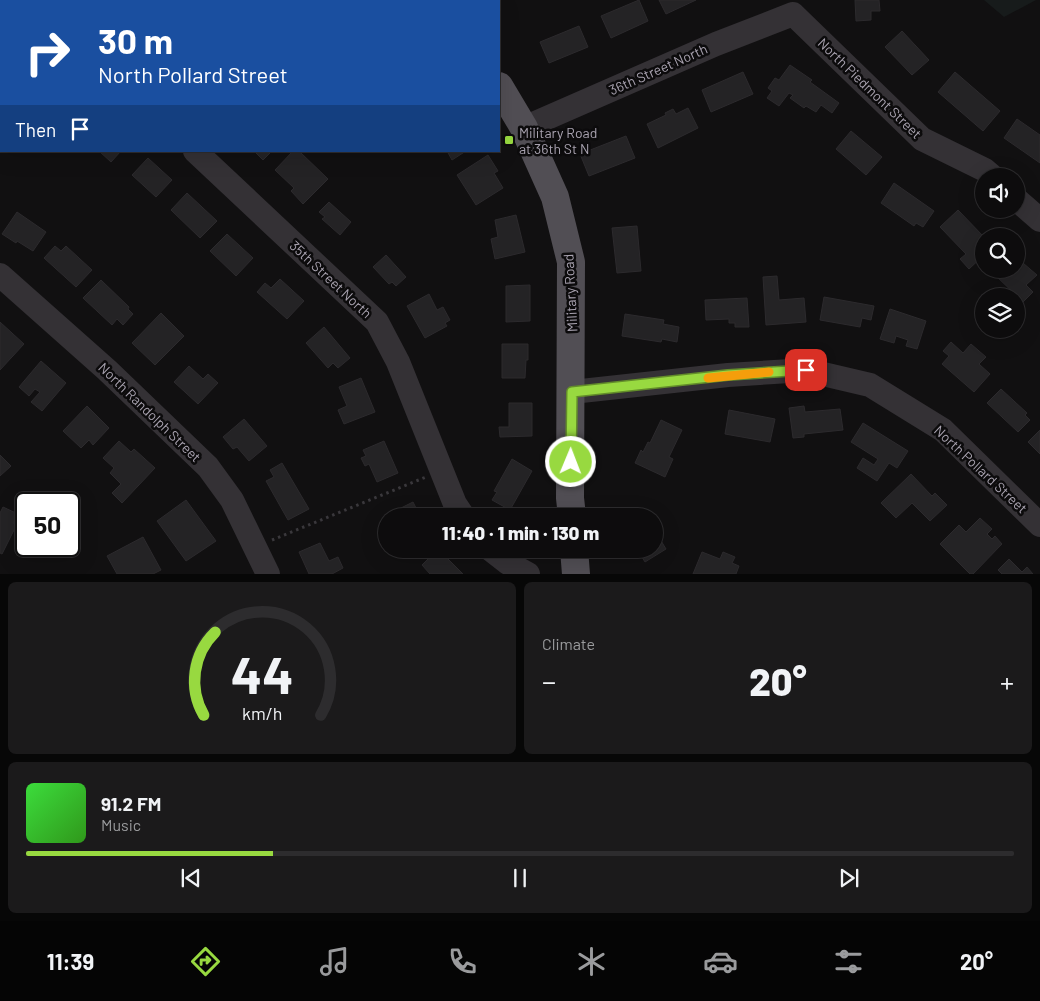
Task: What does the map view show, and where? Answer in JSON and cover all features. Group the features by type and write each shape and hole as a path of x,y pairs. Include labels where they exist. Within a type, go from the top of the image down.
{"main road":[{"name":"Military Road","path":"500,88 524,128 555,197 571,262 571,508"},
{"path":"575,558 576,574"}],"street":[{"name":"36th Street North","path":"524,128 796,7"},
{"name":"North Piedmont Street","path":"796,7 922,139 981,168"},
{"name":"35th Street North","path":"196,152 377,322 398,362 458,508"},
{"path":"1025,207 1040,220"},
{"name":"North Randolph Street","path":"0,275 107,370 208,467 232,500 260,571"},
{"name":"North Pollard Street","path":"572,392 728,375 806,370 870,386 944,430 1040,525"},
{"path":"501,558 508,564 528,574"}],"path":[{"path":"271,540 426,477"}],"shaded area":[{"path":"984,0 1036,0 1004,17"}],"building":[{"path":"639,0 648,21 611,38 601,16"},
{"path":"659,0 696,0 666,14"},
{"path":"855,0 879,0 880,11 871,11 871,20 856,21"},
{"path":"579,26 588,47 549,63 540,42"},
{"path":"902,31 929,60 912,75 885,47"},
{"path":"790,65 812,80 810,82 839,103 832,113 821,105 816,112 806,106 804,108 790,98 793,95 789,93 779,106 767,98 772,91 768,88 775,78 779,80"},
{"path":"743,72 753,94 711,112 702,90"},
{"path":"955,72 1000,111 983,131 938,92"},
{"path":"688,108 698,128 658,148 647,124 666,115 665,113 673,109 676,114"},
{"path":"1017,119 1040,135 1040,163 1004,138"},
{"path":"851,131 882,157 866,175 836,149"},
{"path":"626,136 635,158 589,176 580,154"},
{"path":"100,152 120,152 111,162"},
{"path":"255,152 271,152 263,160"},
{"path":"292,152 300,152 328,179 303,204 291,191 294,188 275,170"},
{"path":"448,152 464,152 452,160"},
{"path":"488,155 498,171 494,173 503,188 476,205 457,175"},
{"path":"148,158 172,180 156,197 132,175"},
{"path":"894,183 934,211 923,227 916,223 914,226 881,203"},
{"path":"187,193 217,221 200,238 171,210"},
{"path":"329,202 351,222 340,235 322,219 325,217 319,212"},
{"path":"958,210 975,228 975,263 969,269 960,259 966,254 940,227"},
{"path":"17,212 46,232 33,251 2,234"},
{"path":"516,215 525,252 495,259 491,239 498,237 495,220"},
{"path":"637,226 641,271 617,273 612,228"},
{"path":"227,234 253,258 236,276 210,251"},
{"path":"55,246 61,251 66,246 92,270 76,287 44,258"},
{"path":"386,255 406,277 396,286 392,282 389,284 373,267"},
{"path":"1025,265 1037,275 1026,285 1033,292 1025,300 1025,288 1009,288 998,278 1025,278"},
{"path":"777,276 779,300 804,298 806,322 766,325 763,277"},
{"path":"280,279 304,301 287,319 257,292 265,283 271,288"},
{"path":"101,280 129,307 128,309 133,314 123,325 117,319 112,325 83,298"},
{"path":"530,285 530,321 506,322 506,286"},
{"path":"429,294 437,310 443,307 450,320 445,323 447,326 425,338 407,306"},
{"path":"824,297 874,306 871,320 862,318 860,327 820,320"},
{"path":"747,298 749,327 735,327 735,323 729,323 729,319 706,320 705,300"},
{"path":"890,309 926,321 917,349 906,346 908,340 896,336 894,343 880,339"},
{"path":"161,313 184,336 155,365 132,343"},
{"path":"625,314 664,320 663,324 679,327 677,342 662,339 661,342 622,336"},
{"path":"0,322 24,344 0,370"},
{"path":"324,327 350,358 338,368 333,363 328,368 306,343"},
{"path":"951,342 963,353 971,344 986,357 979,364 990,374 974,392 942,364 949,356 943,351"},
{"path":"502,344 528,344 525,378 502,378"},
{"path":"41,361 66,383 42,411 31,402 40,392 35,389 29,396 19,387"},
{"path":"189,366 203,379 208,374 218,383 198,404 174,382"},
{"path":"361,378 375,412 344,424 338,410 347,406 339,387"},
{"path":"1001,389 1027,413 1025,415 1030,420 1018,432 987,403"},
{"path":"509,403 532,403 532,436 500,437 499,427 509,427"},
{"path":"87,406 109,428 93,445 89,440 81,448 63,431"},
{"path":"804,406 805,412 840,409 843,430 804,434 804,437 793,438 789,408"},
{"path":"729,410 775,419 770,442 725,434"},
{"path":"244,419 267,446 249,461 237,447 233,449 223,437"},
{"path":"661,420 682,430 669,457 673,459 665,477 635,463 641,450 643,452 648,442 650,443"},
{"path":"863,423 908,451 897,468 889,463 877,481 857,468 863,458 874,465 878,459 851,442"},
{"path":"1040,430 1040,454 1028,442"},
{"path":"119,441 131,452 134,449 155,468 122,503 112,493 121,484 110,473 114,468 103,458"},
{"path":"384,441 398,473 377,482 369,464 365,466 361,458 366,456 363,450"},
{"path":"0,455 11,466 0,476"},
{"path":"512,459 532,471 511,508 506,508 492,500 497,492 494,491"},
{"path":"282,463 309,509 288,520 266,481 274,477 270,470"},
{"path":"911,474 932,496 935,493 947,505 930,521 912,503 896,518 881,503"},
{"path":"186,500 216,541 186,561 157,521"},
{"path":"413,502 416,508 401,508"},
{"path":"3,507 15,513 13,523 15,524 15,528 2,554 0,553 0,513"},
{"path":"980,518 992,529 987,534 992,539 995,536 1002,544 973,574 970,574 940,544 959,525 966,532"},
{"path":"143,537 161,570 153,574 117,574 107,556"},
{"path":"320,543 329,561 338,557 343,568 332,574 309,574 299,552"},
{"path":"702,552 720,559 723,552 735,557 732,563 739,566 736,574 693,574"},
{"path":"429,558 447,558 463,574 430,574 422,565"},
{"path":"643,558 651,558 645,562"},
{"path":"1009,559 1022,572 1027,567 1033,574 1002,574 998,570"}],"slow traffic":[{"path":"708,378 769,372"}],"place":[{"name":"Military Road at 36th St N","path":"509,140"}],"route":[{"path":"571,462 572,392 728,375 806,370"}]}
